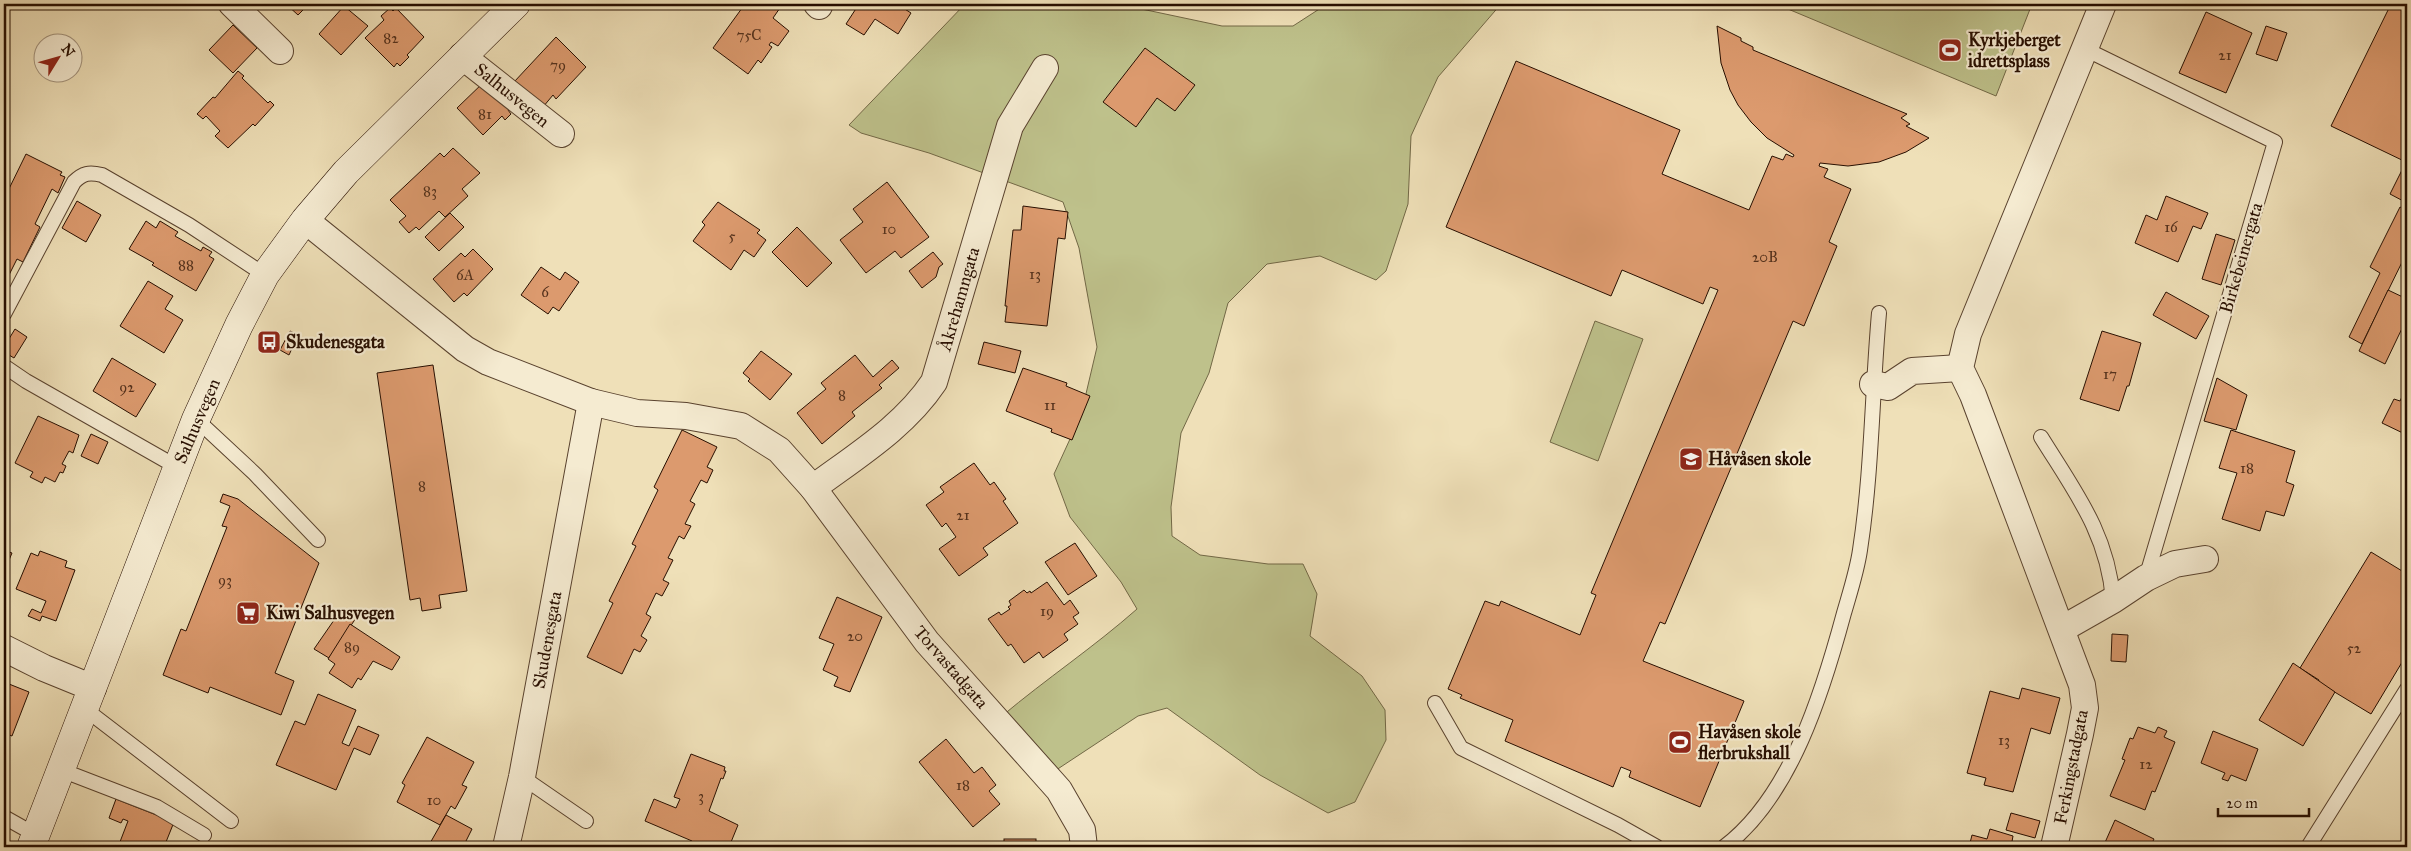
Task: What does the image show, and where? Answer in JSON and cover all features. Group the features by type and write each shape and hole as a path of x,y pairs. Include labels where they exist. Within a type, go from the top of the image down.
{"main road":[{"name":"Salhusvegen","path":"34,841 196,419 239,325 265,275 305,220 346,172 516,4"}],"street":[{"path":"232,4 280,51"},
{"path":"2103,4 1968,334 1960,368 1973,395 2062,629 2114,600 2146,578 2175,564 2205,559"},
{"name":"Salhusvegen","path":"462,56 561,134"},
{"name":"Åkrehamngata","path":"813,488 872,444 908,414 934,382 1010,126 1045,68"},
{"path":"305,220 465,350 488,362 591,402 637,412 686,416 741,426 779,450 813,488"},
{"path":"1873,384 1888,387 1912,371 1960,368"},
{"name":"Skudenesgata","path":"506,847 522,777 591,402"},
{"name":"Torvastadgata","path":"813,488 927,642 1059,790 1082,830 1084,847"},
{"name":"Ferkingstadgata","path":"2054,847 2084,708 2082,685 2062,629"},
{"path":"4,648 44,668 89,699"}],"lane":[{"name":"Birkebeinergata","path":"2085,49 2275,142 2146,578"},
{"path":"4,314 74,182 81,175 92,172 102,175 189,225 265,275"},
{"path":"1724,847 1754,817 1775,788 1799,745 1831,662 1860,553 1866,508 1879,313"},
{"path":"4,366 26,381 177,467"},
{"path":"196,419 255,474 318,540"},
{"path":"2041,437 2094,524 2112,578 2114,600"},
{"path":"2308,847 2407,689"},
{"path":"89,699 231,821"},
{"path":"1435,703 1461,748 1618,825 1657,847"},
{"path":"61,770 157,807 204,835"},
{"path":"522,777 586,821"},
{"path":"4,817 34,841"}],"green space":[{"path":"965,4 1118,4 1222,26 1293,26 1327,4 1501,4 1438,77 1411,136 1408,204 1386,271 1376,280 1320,256 1267,264 1228,303 1209,373 1181,433 1171,507 1172,536 1200,555 1268,564 1303,564 1317,594 1310,636 1362,676 1385,710 1386,740 1355,802 1328,813 1260,775 1167,708 1138,716 1038,782 1002,716 1137,609 1121,582 1070,517 1054,474 1081,415 1097,347 1079,248 1063,202 929,153 861,133 849,125"},
{"name":"Kyrkjeberget idrettsplass","path":"1776,4 2032,4 1996,96"},
{"path":"1595,321 1643,339 1598,461 1550,442"}],"building":[{"path":"286,4 309,4 298,15"},
{"path":"745,4 782,5 773,18 789,31 778,46 771,42 769,45 772,47 761,63 758,60 748,74 713,48"},
{"path":"859,4 897,4 911,13 898,34 875,19 864,35 846,24"},
{"path":"2391,4 2407,4 2407,203 2390,194 2406,162 2331,126"},
{"path":"344,6 368,26 341,55 319,34"},
{"path":"390,8 393,11 396,8 424,37 407,55 409,57 400,66 397,63 394,67 365,38 384,20 381,16"},
{"path":"2206,12 2252,33 2226,93 2179,73"},
{"path":"233,25 257,48 233,73 209,50"},
{"name":"Håvåsen skole","path":"1717,26 1741,38 1741,41 1753,47 1753,50 1907,114 1901,118 1910,124 1906,126 1929,138 1906,152 1879,162 1848,166 1820,163 1819,166 1828,169 1824,177 1851,189 1829,242 1837,246 1804,326 1793,321 1665,624 1660,622 1643,661 1744,701 1700,807 1629,777 1631,771 1621,767 1613,787 1505,741 1513,720 1460,698 1462,695 1448,689 1485,601 1499,606 1501,601 1580,635 1596,595 1591,593 1718,290 1710,287 1703,304 1622,270 1611,296 1446,227 1516,61 1680,130 1662,174 1749,210 1772,156 1783,160 1786,154 1793,157 1794,155 1767,138 1738,105 1730,90 1721,63"},
{"path":"2266,26 2287,33 2277,61 2256,54"},
{"path":"556,37 586,67 556,99 553,95 543,107 514,82"},
{"path":"1145,48 1195,85 1175,111 1157,98 1136,127 1103,102"},
{"path":"238,71 244,76 242,78 268,103 270,101 274,105 255,126 253,124 228,148 215,136 220,131 206,116 203,119 197,114 213,97 215,98"},
{"path":"486,80 512,107 508,110 511,114 505,120 502,116 483,135 457,108"},
{"path":"453,148 480,173 462,189 468,196 445,217 439,211 419,230 416,227 409,233 399,222 406,216 390,200 440,153 444,157"},
{"path":"26,154 62,172 60,175 65,177 58,193 52,189 35,224 40,227 23,262 17,259 4,285 4,199"},
{"path":"887,182 929,237 901,258 895,251 866,273 840,240 863,222 853,209"},
{"path":"2166,196 2208,213 2201,229 2193,226 2178,262 2135,243 2146,215 2157,220"},
{"path":"77,201 101,215 86,242 62,228"},
{"path":"718,202 760,230 757,233 766,240 754,257 744,250 731,270 693,241 705,225 702,222"},
{"path":"1023,206 1068,212 1065,239 1058,238 1047,326 1005,322 1013,230 1021,230"},
{"path":"2400,207 2407,210 2407,252 2362,344 2349,337 2380,273 2370,267"},
{"path":"450,213 464,227 439,251 425,237"},
{"path":"146,221 156,228 160,221 178,232 175,236 201,251 203,247 212,252 209,256 214,259 196,291 129,249"},
{"path":"797,227 832,263 807,287 772,252"},
{"path":"2216,234 2235,240 2221,285 2202,279"},
{"path":"473,249 493,269 467,296 464,293 454,302 433,279 461,253 465,257"},
{"path":"933,252 943,264 939,267 936,277 922,288 909,271"},
{"path":"541,267 560,280 565,272 579,282 559,311 553,307 548,314 521,295"},
{"path":"148,281 173,296 165,309 183,320 164,353 120,326"},
{"path":"2388,290 2407,299 2407,318 2385,364 2359,351"},
{"path":"2166,292 2209,316 2196,339 2153,315"},
{"path":"15,329 27,337 14,358 4,352 4,347"},
{"path":"290,331 298,335 289,355 280,350"},
{"path":"2102,331 2141,343 2129,386 2127,386 2119,411 2080,399"},
{"path":"984,342 1021,351 1015,373 978,364"},
{"path":"761,351 792,374 770,400 748,381 750,379 743,373"},
{"path":"855,355 873,377 892,360 899,368 879,385 882,388 852,412 855,416 822,444 797,413 826,389 821,383"},
{"path":"112,358 156,384 136,417 93,391"},
{"path":"433,365 467,591 439,595 441,608 422,611 420,598 410,600 377,373"},
{"path":"1023,368 1067,383 1066,386 1090,396 1072,440 1051,432 1052,429 1006,411"},
{"path":"2217,378 2247,395 2236,430 2204,421"},
{"path":"2407,386 2407,435 2382,423 2394,399 2400,401"},
{"path":"38,416 79,435 73,453 69,451 62,464 66,466 63,473 60,472 55,482 45,477 42,483 30,477 33,472 15,463"},
{"path":"682,430 717,447 707,467 713,470 707,483 701,480 690,501 695,504 685,524 691,526 684,539 679,536 668,558 673,560 663,580 669,583 662,596 656,593 646,614 651,617 641,636 647,640 640,652 634,649 622,674 587,657 613,603 609,601 636,546 632,544 658,490 654,487"},
{"path":"2231,430 2295,451 2286,482 2294,485 2284,516 2266,511 2260,531 2222,519 2237,473 2219,468"},
{"path":"91,434 108,442 98,464 81,456"},
{"path":"974,463 990,485 994,482 1006,499 1003,501 1018,523 983,548 988,555 959,576 939,549 956,537 946,523 942,527 926,505 944,492 940,487"},
{"path":"223,494 238,499 319,563 275,673 294,681 281,715 210,687 208,693 163,675 181,629 186,631 227,527 222,526 230,506 220,502"},
{"path":"1075,543 1097,576 1068,595 1045,562"},
{"path":"4,550 12,553 4,572"},
{"path":"40,551 67,561 65,567 75,570 56,621 42,616 40,621 28,616 32,609 41,613 46,601 16,589 31,553 38,556"},
{"path":"2371,552 2407,574 2407,654 2371,714 2318,682 2319,680 2300,668"},
{"path":"1047,582 1064,605 1070,600 1079,613 1073,617 1078,624 1064,634 1068,640 1043,658 1039,652 1024,663 1011,644 1008,646 988,619 999,612 1001,615 1010,609 1008,607 1011,605 1009,601 1024,590 1027,593 1030,591 1031,593"},
{"path":"837,597 882,617 850,692 834,686 838,677 823,670 834,644 819,638"},
{"path":"341,610 356,618 329,658 314,649"},
{"path":"350,624 400,657 392,670 373,661 361,680 358,678 352,688 329,673 335,664 328,659"},
{"path":"2112,634 2128,635 2126,662 2111,661"},
{"path":"2293,663 2335,692 2303,746 2259,720"},
{"path":"4,682 29,692 12,736 4,733"},
{"path":"2022,688 2060,698 2050,734 2031,728 2013,792 1984,785 1986,778 1967,773 1990,691 2019,699"},
{"path":"318,694 356,710 342,743 349,746 358,726 379,735 370,755 354,748 336,790 276,765 295,721 305,725"},
{"path":"2138,727 2155,733 2158,727 2167,731 2164,737 2175,742 2155,792 2152,791 2145,810 2110,796 2125,760 2122,759 2130,738 2133,739"},
{"path":"2213,731 2258,749 2246,781 2231,775 2228,781 2222,779 2225,773 2201,763"},
{"path":"427,737 474,762 462,785 467,787 455,809 451,806 440,825 397,802 405,785 402,783"},
{"path":"946,739 974,773 982,767 996,785 989,791 1000,804 973,827 919,762"},
{"path":"691,754 725,767 724,771 726,771 723,779 721,778 709,811 738,825 729,847 702,847 645,821 654,799 676,808 680,799 674,797"},
{"path":"116,799 174,822 164,847 118,847 128,821 123,819 121,823 109,818"},
{"path":"2011,813 2040,821 2035,838 2006,830"},
{"path":"446,815 472,829 463,847 434,847 429,845"},
{"path":"2115,820 2154,839 2150,847 2103,847"},
{"path":"1990,829 2013,836 2011,847 1969,847 1972,835 1987,839"},
{"path":"1004,839 1036,839 1036,847 1004,847"}],"place":[{"name":"Kyrkjeberget idrettsplass","path":"1950,50"},
{"name":"Skudenesgata","path":"269,342"},
{"name":"Håvåsen skole","path":"1691,459"},
{"name":"Kiwi Salhusvegen","path":"248,613"},
{"name":"Havåsen skole flerbrukshall","path":"1680,742"}]}
